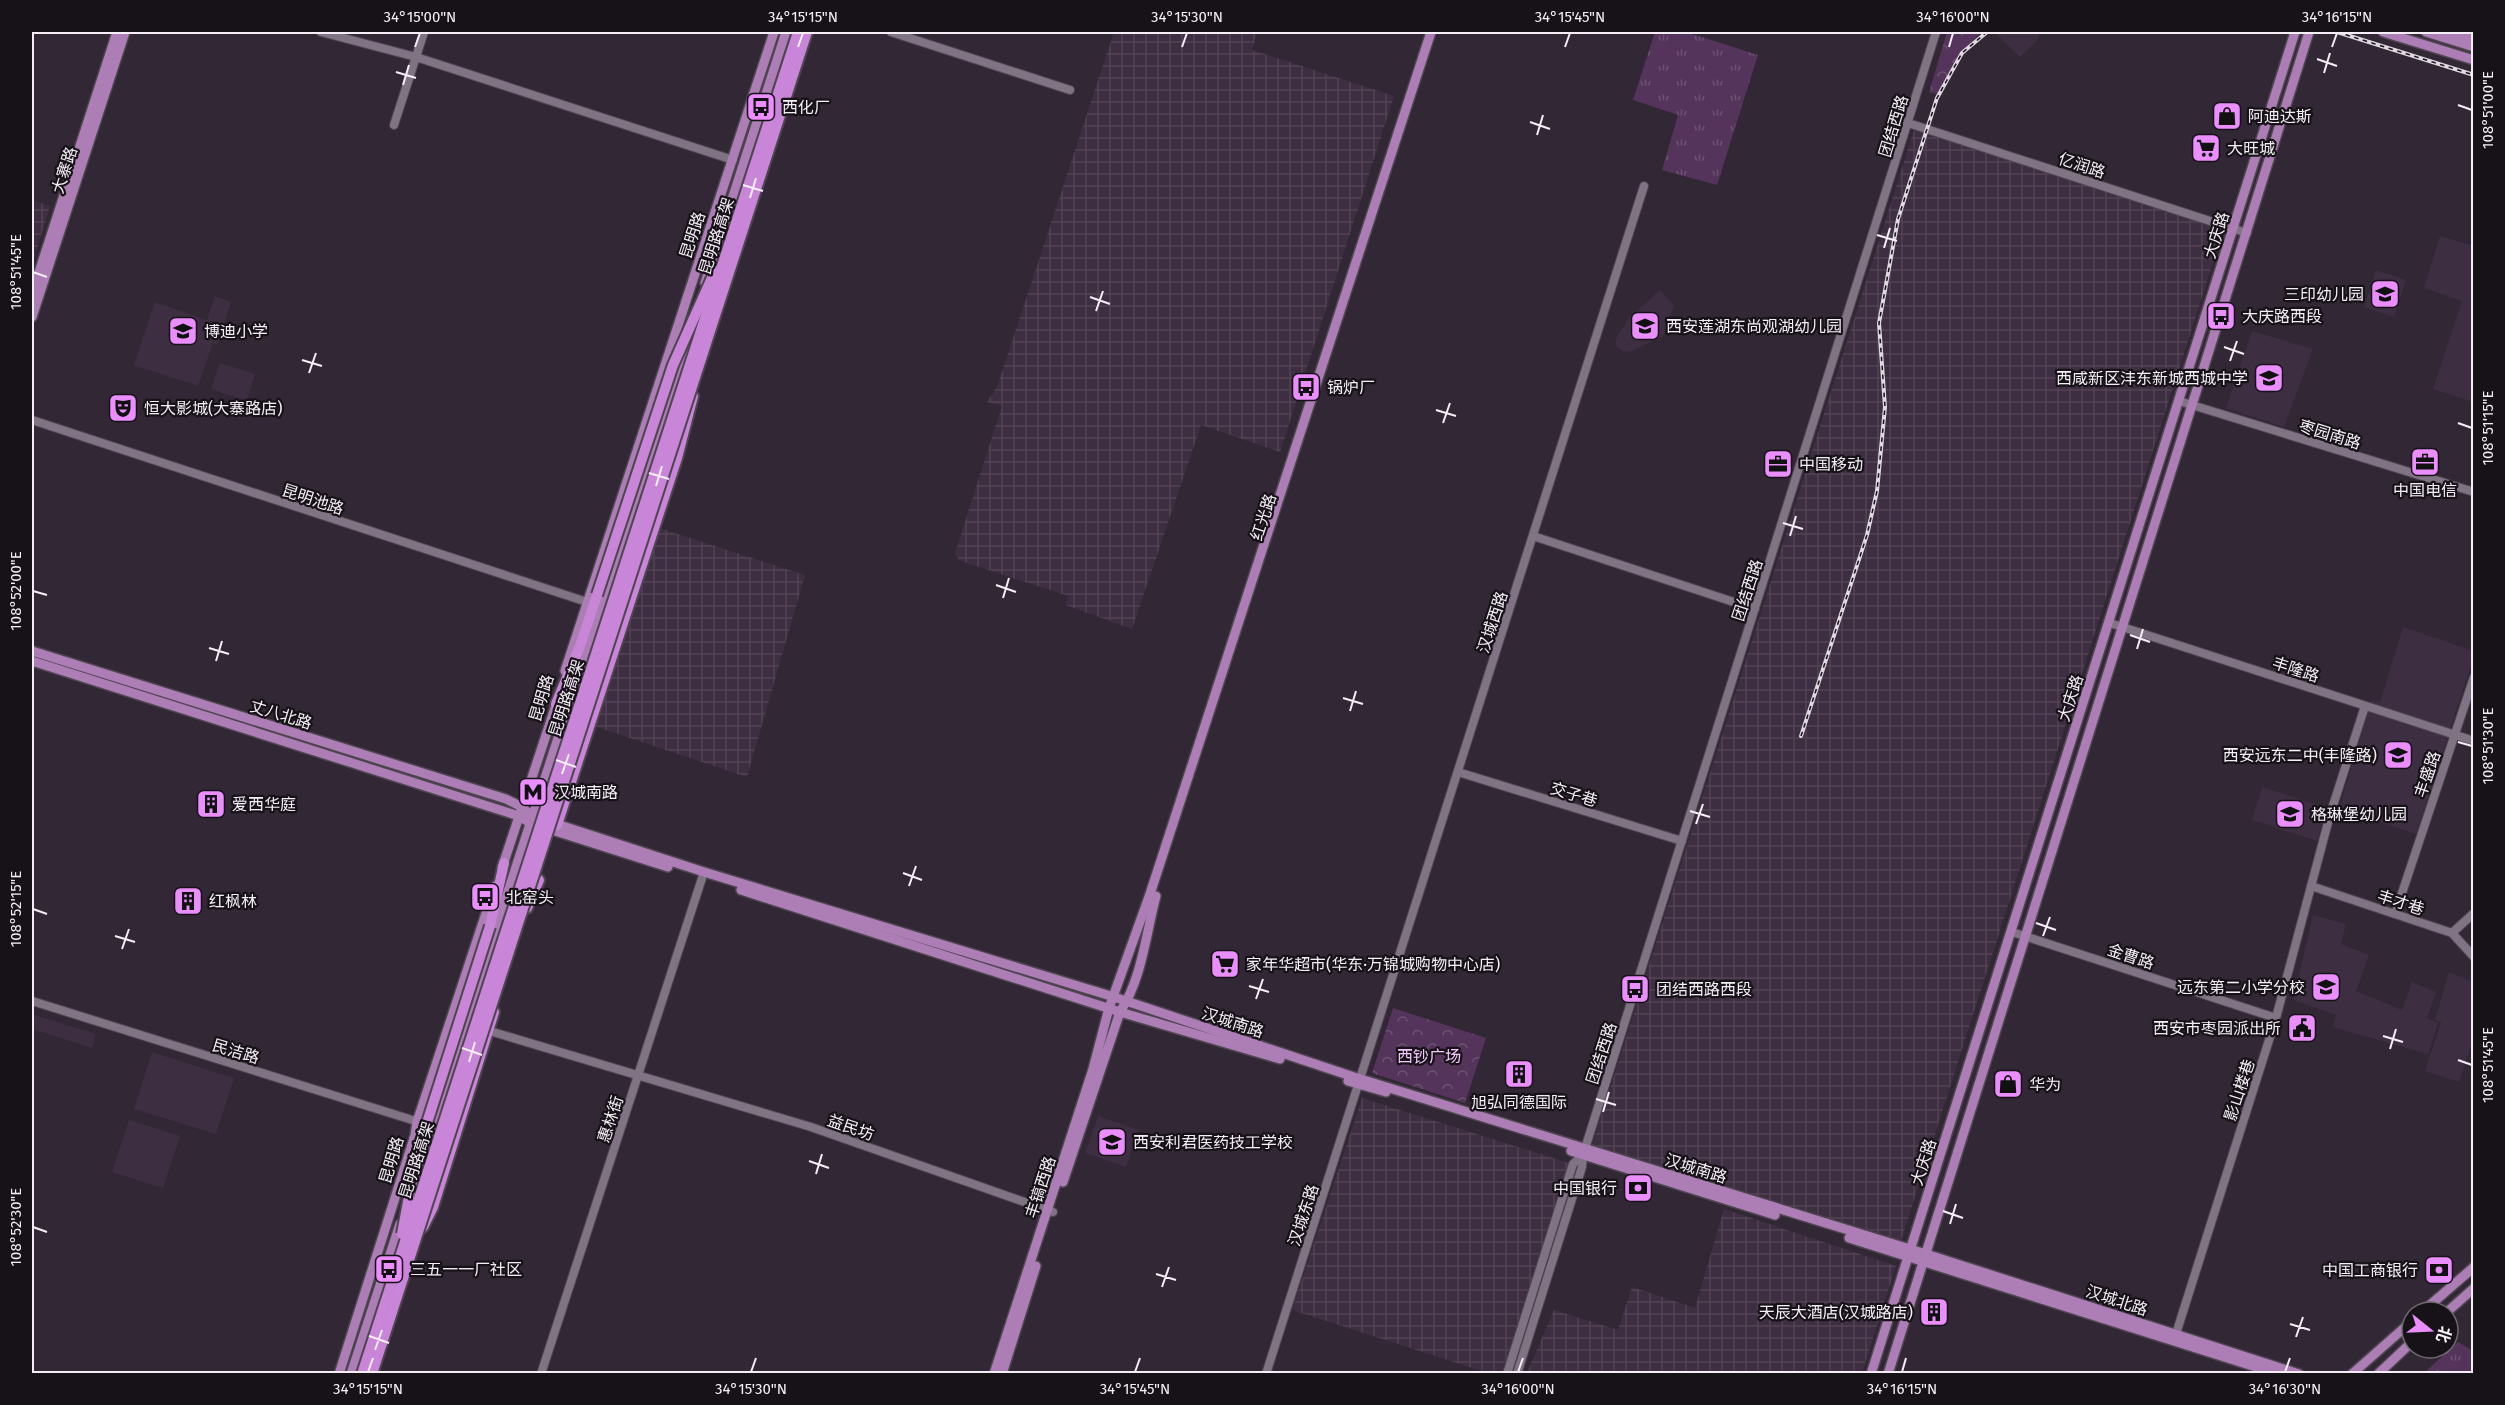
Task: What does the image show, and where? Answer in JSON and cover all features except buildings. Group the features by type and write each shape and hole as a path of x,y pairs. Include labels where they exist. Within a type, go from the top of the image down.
{"highway":[{"name":"昆明路高架","path":"362,1374 798,32"},
{"name":"昆明路高架","path":"372,1374 807,32"},
{"path":"556,704 580,646 673,365 688,327 731,238"},
{"path":"557,825 677,458 688,420 698,370"},
{"path":"396,1268 409,1186 417,1154 490,926 504,863"},
{"path":"412,1249 433,1207 528,907 539,880"}],"main road":[{"name":"大寨路","path":"32,294 117,32"},
{"name":"大寨路","path":"32,317 125,32"},
{"name":"昆明路","path":"339,1374 415,1135 417,1122 504,863 556,704 586,602 774,32"},
{"name":"昆明路","path":"351,1374 786,32"},
{"name":"红光路","path":"1109,1008 1150,894 1433,32"},
{"name":"红光路","path":"1120,1012 1127,1001 1140,962 1157,889 1433,32"},
{"name":"大庆路","path":"1871,1374 2295,32"},
{"name":"大庆路","path":"1888,1374 2309,32"},
{"path":"2383,32 2474,60"},
{"path":"2403,32 2474,54"},
{"path":"2426,32 2474,47"},
{"path":"2449,32 2474,39"},
{"name":"丈八北路","path":"32,651 506,799 520,811"},
{"name":"丈八北路","path":"32,661 520,811"},
{"path":"520,811 531,820"},
{"name":"汉城南路","path":"531,820 557,825 703,875 1127,1001 1360,1081"},
{"name":"汉城南路","path":"531,820 1120,1012 1360,1081 1925,1258"},
{"name":"丰镐西路","path":"1002,1374 1109,1008"},
{"name":"丰镐西路","path":"994,1374 1120,1012"},
{"name":"汉城北路","path":"1925,1258 2278,1374"},
{"path":"2436,1300 2474,1267"},
{"path":"2460,1300 2474,1288"},
{"path":"2352,1374 2400,1332"},
{"name":"汉城北路","path":"2174,1338 2299,1374"},
{"path":"2378,1374 2400,1353"}],"street":[{"path":"321,32 416,57 733,160"},
{"path":"394,124 424,32"},
{"path":"891,32 1070,90"},
{"name":"团结西路","path":"1517,1374 1582,1167 1584,1152 1936,32"},
{"name":"亿润路","path":"1908,123 2247,232"},
{"name":"汉城西路","path":"1365,1065 1644,186"},
{"name":"枣园南路","path":"2179,401 2474,492"},
{"name":"昆明池路","path":"32,420 586,602"},
{"path":"1533,536 1755,609"},
{"name":"丰隆路","path":"2110,623 2474,741"},
{"name":"丰盛路","path":"2395,914 2474,677"},
{"name":"影山楼巷","path":"2174,1338 2276,1018 2330,815 2365,706"},
{"name":"交子巷","path":"1458,772 1682,841"},
{"name":"惠林街","path":"541,1374 703,875"},
{"name":"丰才巷","path":"2311,886 2452,933 2474,957"},
{"path":"2452,933 2474,913"},
{"name":"金曹路","path":"2012,932 2276,1018"},
{"name":"民洁路","path":"32,1001 432,1126"},
{"name":"益民坊","path":"494,1032 811,1127 1051,1211"},
{"name":"汉城东路","path":"1266,1374 1365,1065"},
{"name":"团结西路","path":"1507,1374 1573,1164 1584,1152"}],"shaded area":[{"path":"1114,32 1257,32 1252,50 1394,96 1280,452 1201,425 1132,629 1065,605 1068,596 967,563 958,559 955,553 1002,406 987,402 997,387"},
{"path":"1994,32 2041,32 2038,39 2020,57"},
{"path":"1914,130 2224,228 1901,1241 1592,1145"},
{"path":"32,200 50,206 32,265"},
{"path":"2440,236 2473,246 2473,402 2433,389 2462,301 2424,288"},
{"name":"三印幼儿园","path":"2376,270 2406,280 2394,317 2364,307"},
{"name":"西安莲湖东尚观湖幼儿园","path":"1660,290 1674,306 1663,336 1630,352 1622,351 1615,345 1617,336 1630,317"},
{"name":"博迪小学","path":"215,296 231,302 217,345 213,343 198,386 134,365 155,302 207,320"},
{"name":"西咸新区沣东新城西城中学","path":"2252,331 2313,349 2284,427 2226,408"},
{"path":"220,363 255,374 247,401 211,389"},
{"path":"659,528 805,575 747,777 594,726"},
{"name":"西安远东二中(丰隆路)","path":"2403,627 2473,651 2473,659 2416,834 2339,809 2372,700 2380,702"},
{"name":"格琳堡幼儿园","path":"2262,787 2327,808 2317,841 2252,820"},
{"name":"远东第二小学分校","path":"2313,915 2346,924 2341,944 2369,955 2356,991 2402,1010 2412,982 2436,992 2427,1018 2438,1023 2428,1054 2333,1027 2336,1015 2293,1000"},
{"path":"2449,972 2473,982 2473,1039 2459,1082 2425,1071 2441,1022 2435,1020"},
{"path":"32,1014 96,1034 92,1048 32,1029"},
{"path":"152,1052 234,1078 216,1134 134,1109"},
{"path":"1362,1098 1569,1163 1503,1373 1488,1373 1292,1310"},
{"name":"西安利君医药技工学校","path":"1098,1116 1139,1130 1126,1167 1085,1153"},
{"path":"129,1120 180,1136 163,1188 112,1172"},
{"path":"1724,1209 1896,1266 1862,1373 1527,1373 1554,1310 1618,1330 1632,1287 1695,1308"}],"green space":[{"path":"1655,32 1686,32 1758,55 1717,185 1662,170 1678,115 1633,100"},
{"path":"1947,32 1981,32 1959,56 1937,94 1929,92"},
{"name":"西钞广场","path":"1393,1008 1486,1038 1465,1103 1372,1073"},
{"path":"2460,1343 2473,1351 2473,1373 2424,1373 2438,1360 2460,1360"}],"railway":[{"path":"1801,736 1867,535 1877,491 1885,407 1879,323 1898,219 1937,98 1962,53 1987,32"},
{"path":"2337,32 2474,75"}],"place":[{"name":"西化厂","path":"761,107"},
{"name":"阿迪达斯","path":"2227,116"},
{"name":"大旺城","path":"2206,148"},
{"name":"三印幼儿园","path":"2385,294"},
{"name":"大庆路西段","path":"2221,316"},
{"name":"西安莲湖东尚观湖幼儿园","path":"1645,326"},
{"name":"博迪小学","path":"183,331"},
{"name":"西咸新区沣东新城西城中学","path":"2269,378"},
{"name":"锅炉厂","path":"1306,387"},
{"name":"恒大影城(大寨路店)","path":"123,408"},
{"name":"中国电信","path":"2425,462"},
{"name":"中国移动","path":"1778,464"},
{"name":"西安远东二中(丰隆路)","path":"2398,755"},
{"name":"汉城南路","path":"533,792"},
{"name":"爱西华庭","path":"211,804"},
{"name":"格琳堡幼儿园","path":"2290,814"},
{"name":"北窑头","path":"485,897"},
{"name":"红枫林","path":"188,901"},
{"name":"家年华超市(华东·万锦城购物中心店)","path":"1225,964"},
{"name":"远东第二小学分校","path":"2326,987"},
{"name":"团结西路西段","path":"1635,989"},
{"name":"西安市枣园派出所","path":"2302,1028"},
{"name":"旭弘同德国际","path":"1519,1074"},
{"name":"华为","path":"2008,1084"},
{"name":"西安利君医药技工学校","path":"1112,1142"},
{"name":"中国银行","path":"1638,1188"},
{"name":"三五一一厂社区","path":"389,1269"},
{"name":"中国工商银行","path":"2439,1270"},
{"name":"天辰大酒店(汉城路店)","path":"1934,1312"}]}
